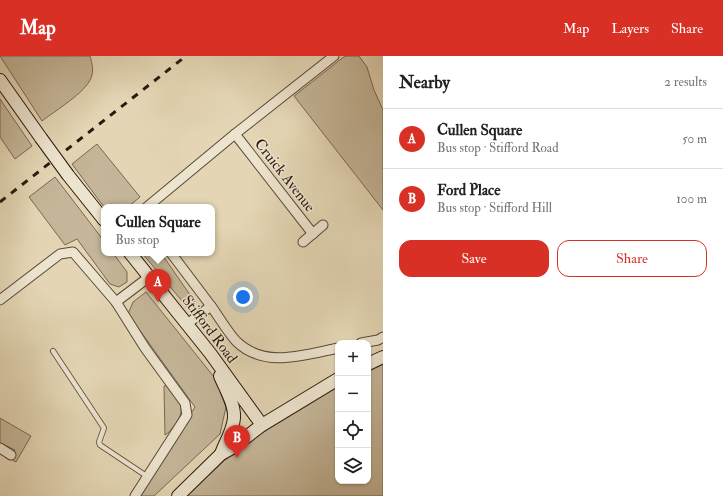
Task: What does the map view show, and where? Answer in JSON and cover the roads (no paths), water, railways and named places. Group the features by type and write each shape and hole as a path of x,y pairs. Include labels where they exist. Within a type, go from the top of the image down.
{"main road":[{"path":"0,80 68,175 101,216"},
{"name":"Stifford Road","path":"132,256 210,353 262,425"},
{"path":"210,353 230,398 234,417 229,436 221,454"},
{"path":"371,363 383,357"},
{"path":"178,496 221,454 232,448 262,425 335,381"}],"street":[{"name":"Cruick Avenue","path":"151,204 235,134 334,56"},
{"name":"Cruick Avenue","path":"235,134 313,234"},
{"name":"Cruick Avenue","path":"303,242 323,225"},
{"path":"0,300 60,254 73,252 116,302 145,348 185,403 187,415 135,496"},
{"path":"174,256 236,340 246,350 262,356 277,359 335,349"},
{"path":"116,302 149,277"},
{"path":"187,324 211,306"},
{"path":"371,341 383,337"},
{"path":"1,451 11,455"}],"lane":[{"path":"53,351 104,428 99,442 100,445 148,477"}],"railway":[{"path":"0,202 186,56"}],"place":[{"name":"Cullen Square","path":"158,302"},
{"name":"Ford Place","path":"237,458"}]}
